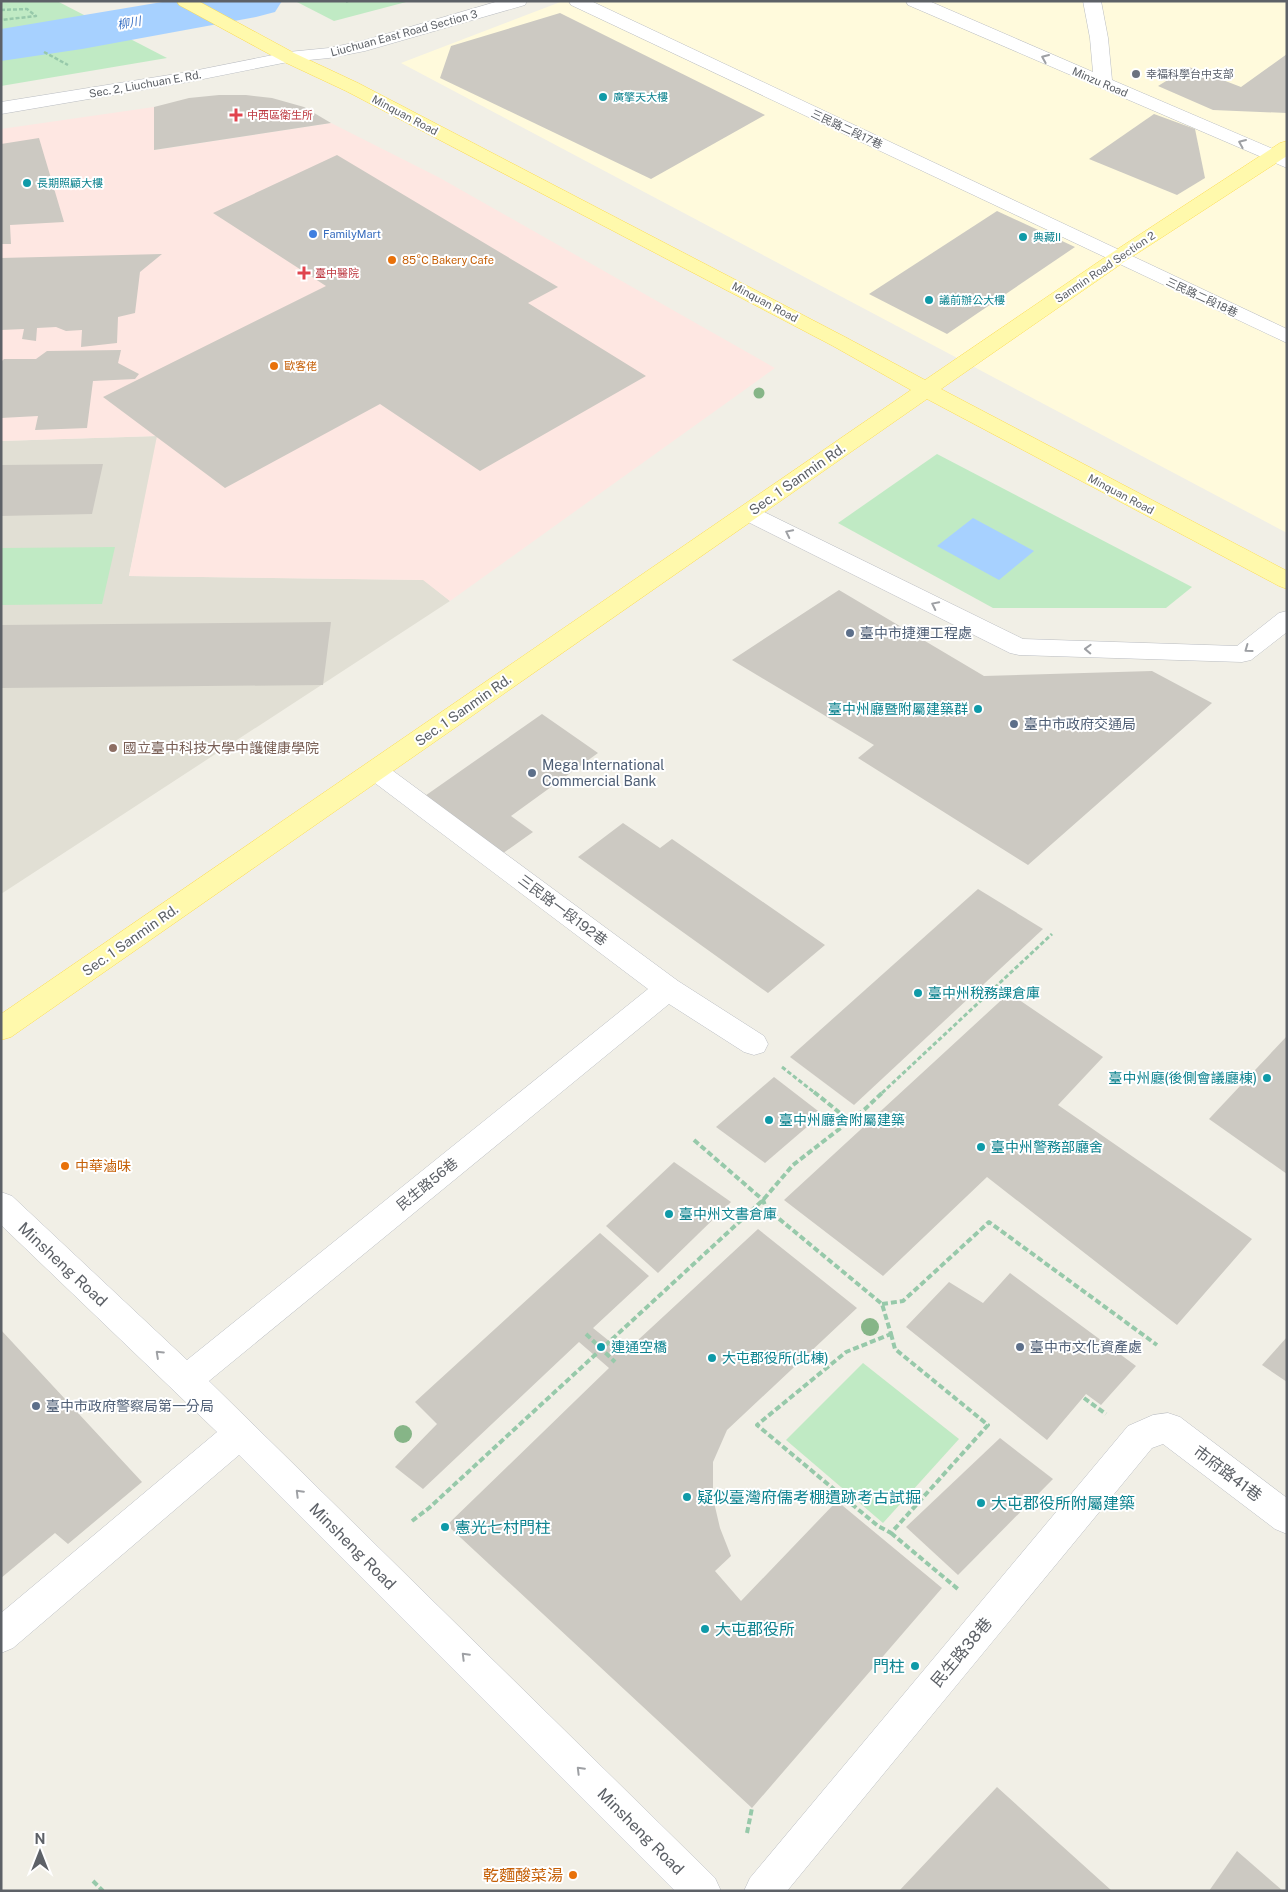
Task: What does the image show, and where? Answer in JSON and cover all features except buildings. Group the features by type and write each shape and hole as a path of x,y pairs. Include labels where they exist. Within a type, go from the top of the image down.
{"main road":[{"name":"Minquan Road","path":"185,1 288,57 352,87 814,328 925,390 1287,581"},
{"name":"Sanmin Road Section 2","path":"925,390 1117,258 1282,155"},
{"name":"Sec. 1 Sanmin Rd.","path":"1,1029 925,390"}],"street":[{"name":"Liuchuan East Road Section 3","path":"288,57 329,53 365,46 519,1"},
{"name":"三民路二段17巷","path":"578,1 1117,258"},
{"name":"Minzu Road","path":"914,1 1103,83 1282,155"},
{"path":"1092,1 1100,38 1103,83"},
{"name":"Sec. 2, Liuchuan E. Rd.","path":"1,108 188,77 288,57"},
{"name":"三民路二段18巷","path":"1117,258 1287,336"},
{"path":"748,513 1019,647 1242,654 1287,619"},
{"name":"三民路一段192巷","path":"376,771 668,988 754,1044"},
{"name":"民生路56巷","path":"186,1380 668,988"},
{"name":"Minsheng Road","path":"1,1205 186,1380 702,1891"},
{"name":"市府路41巷","path":"1168,1428 1287,1518"},
{"name":"民生路38巷","path":"763,1891 1140,1437 1153,1430 1168,1428"},
{"path":"1,1636 239,1434"}],"path":[{"path":"1,10 27,9 36,16 1,20"},
{"path":"44,52 69,66"},
{"path":"412,1521 429,1508 763,1200 793,1165 850,1121 1052,934"},
{"path":"778,1063 850,1121"},
{"path":"694,1140 763,1200 766,1208 882,1304 895,1349 988,1425 891,1533"},
{"path":"882,1304 903,1300 989,1222 1157,1345"},
{"path":"586,1334 615,1362"},
{"path":"891,1334 846,1352 757,1425 878,1526 891,1533 959,1590"},
{"path":"747,1833 752,1808"},
{"path":"93,1881 103,1891"}],"shaded area":[{"path":"563,1 1287,1 1287,533 401,63"},
{"name":"臺中醫院","path":"154,107 155,150 331,123 440,178 775,368 450,601 423,580 129,576 157,436 1,441 1,129"},
{"name":"國立臺中科技大學中護健康學院","path":"158,436 129,576 424,580 450,601 1,894 1,441"}],"green space":[{"path":"1,1 57,1 167,58 1,86"},
{"path":"295,1 410,1 334,21"},
{"path":"937,454 1192,587 1166,608 993,608 838,523"},
{"path":"115,547 102,604 1,605 1,548"},
{"path":"863,1363 959,1439 883,1523 786,1440"}],"water":[{"path":"973,518 1034,551 999,580 937,546"}],"waterway":[{"name":"柳川","path":"1,45 82,33 256,1"}],"place":[{"name":"幸福科學台中支部","path":"1136,74"},
{"name":"廣擎天大樓","path":"603,97"},
{"name":"中西區衛生所","path":"236,115"},
{"name":"長期照顧大樓","path":"27,183"},
{"name":"FamilyMart","path":"313,234"},
{"name":"典藏II","path":"1023,237"},
{"name":"85°C Bakery Cafe","path":"392,260"},
{"name":"臺中醫院","path":"304,273"},
{"name":"議前辦公大樓","path":"929,300"},
{"name":"歐客佬","path":"274,366"},
{"name":"臺中市捷運工程處","path":"850,633"},
{"name":"臺中州廳暨附屬建築群","path":"978,709"},
{"name":"臺中市政府交通局","path":"1014,724"},
{"name":"國立臺中科技大學中護健康學院","path":"113,748"},
{"name":"Mega International Commercial Bank","path":"532,773"},
{"name":"臺中州稅務課倉庫","path":"918,993"},
{"name":"臺中州廳(後側會議廳棟)","path":"1267,1078"},
{"name":"臺中州廳舍附屬建築","path":"769,1120"},
{"name":"臺中州警務部廳舍","path":"981,1147"},
{"name":"中華滷味","path":"65,1166"},
{"name":"臺中州文書倉庫","path":"669,1214"},
{"name":"連通空橋","path":"601,1347"},
{"name":"臺中市文化資產處","path":"1020,1347"},
{"name":"大屯郡役所(北棟)","path":"712,1358"},
{"name":"臺中市政府警察局第一分局","path":"36,1406"},
{"name":"疑似臺灣府儒考棚遺跡考古試掘","path":"687,1497"},
{"name":"大屯郡役所附屬建築","path":"981,1503"},
{"name":"憲光七村門柱","path":"445,1527"},
{"name":"大屯郡役所","path":"705,1629"},
{"name":"門柱","path":"915,1666"},
{"name":"乾麵酸菜湯","path":"573,1875"}]}
